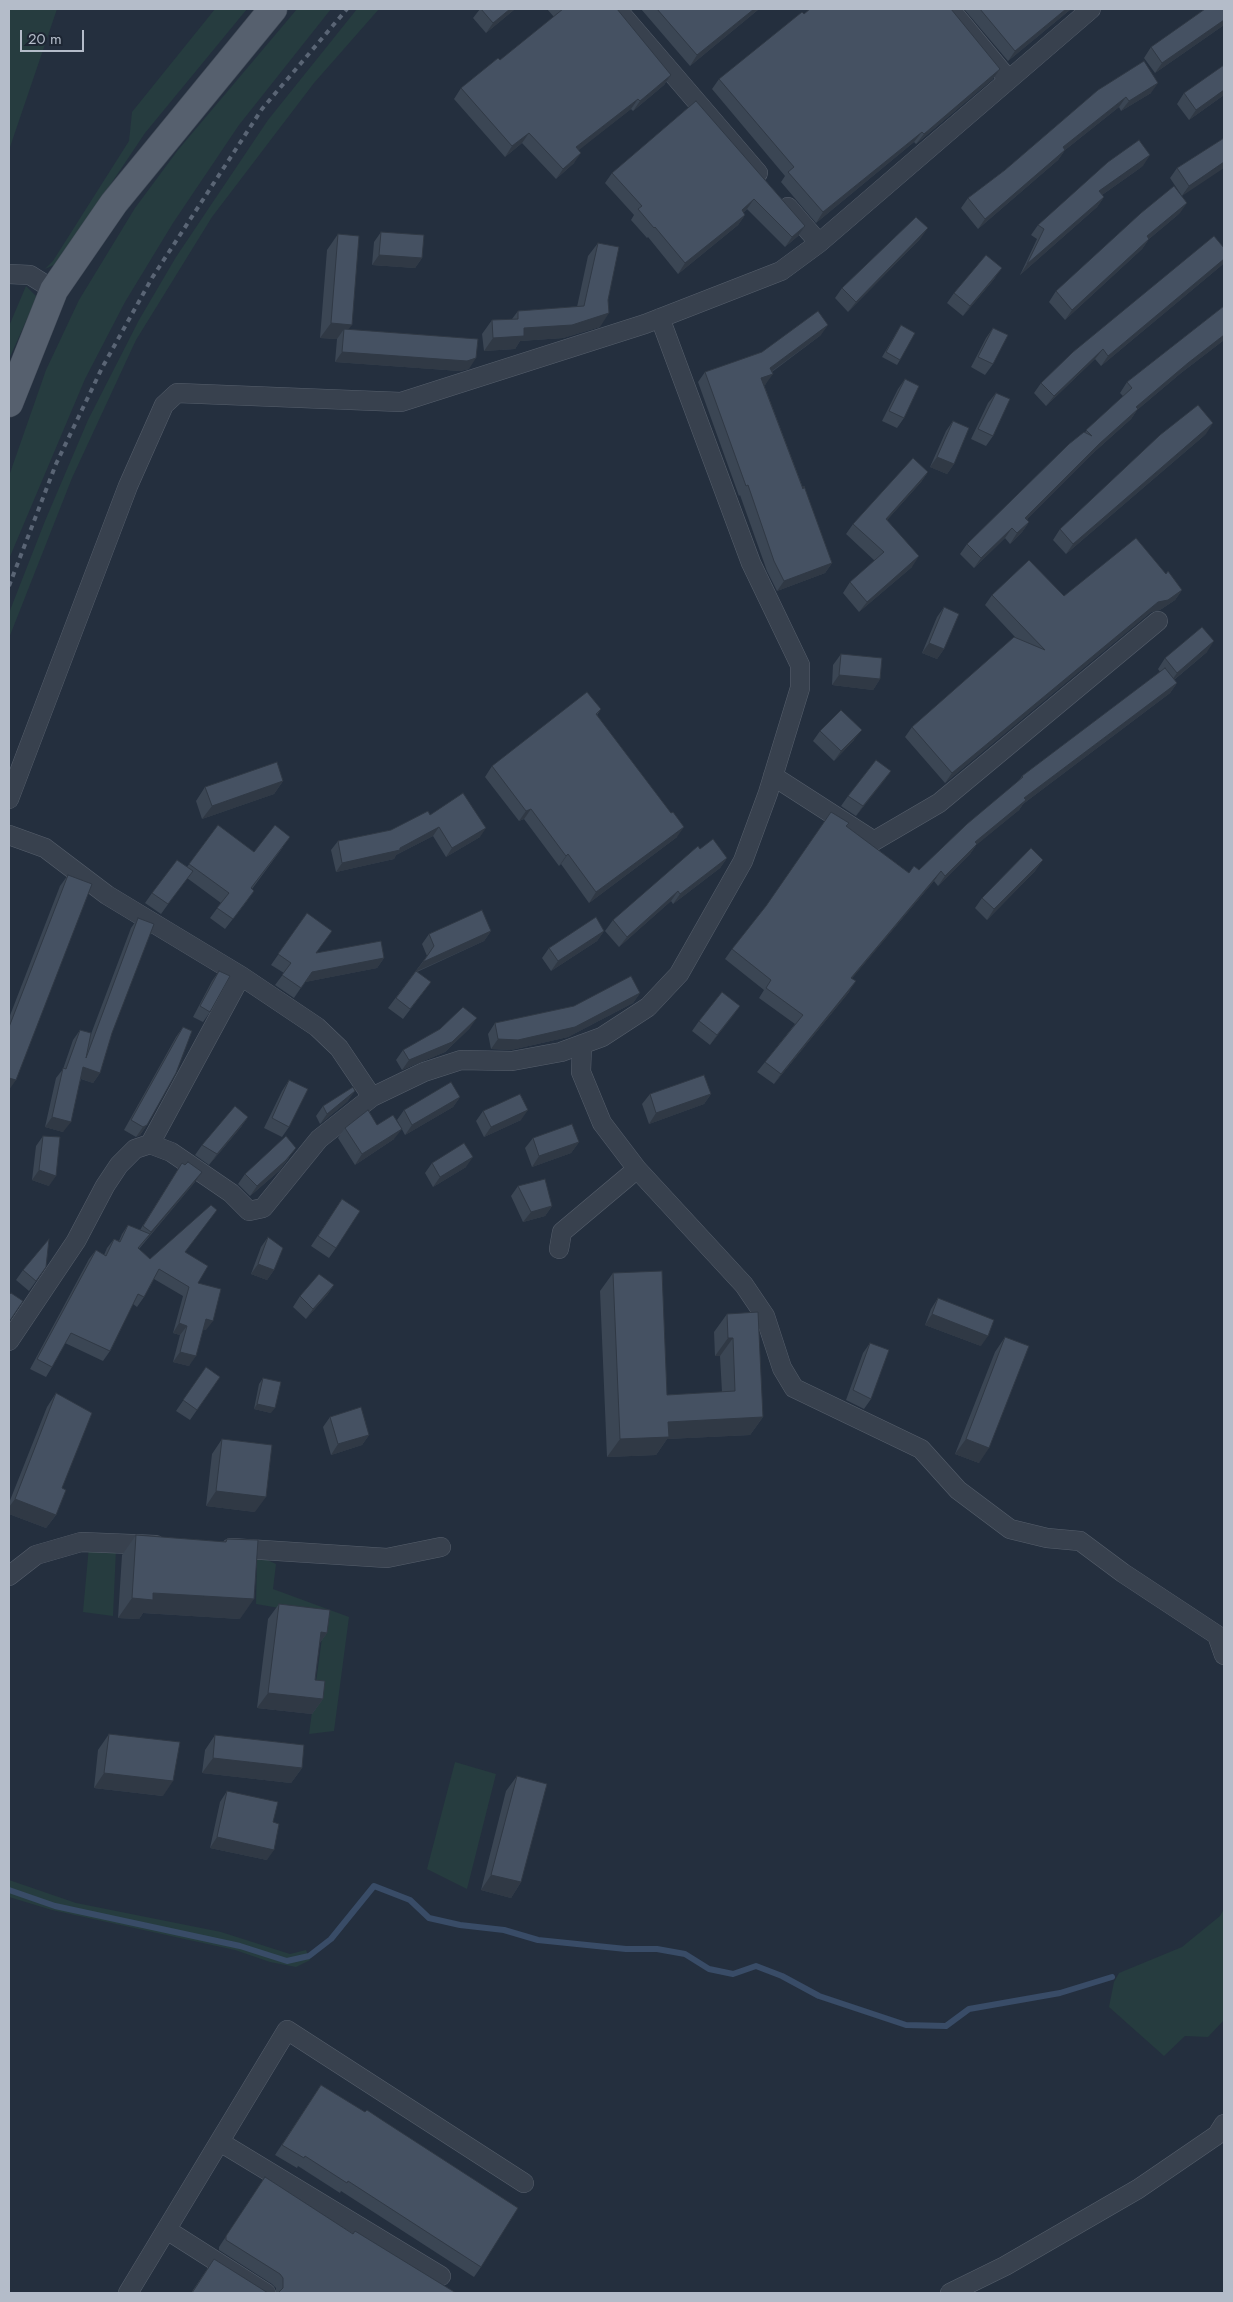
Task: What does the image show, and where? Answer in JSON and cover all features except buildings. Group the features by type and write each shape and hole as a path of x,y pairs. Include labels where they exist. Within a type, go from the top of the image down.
{"main road":[{"path":"9,403 54,290 114,203 273,9"}],"street":[{"path":"617,9 818,243"},
{"path":"950,9 1008,79"},
{"path":"9,799 128,486 164,405 177,393 401,402 660,318 781,271 818,243 1091,9"},
{"path":"9,274 30,275 54,290"},
{"path":"9,1341 76,1241 105,1186 119,1165 135,1149 150,1144 171,1152 230,1192 249,1211 263,1208 319,1138 372,1097 424,1072 461,1060 512,1061 561,1052 602,1037 648,1007 679,974 743,861 773,776 800,688 800,665 750,563 660,318"},
{"path":"773,776 874,842 939,803 1158,621"},
{"path":"9,836 45,848 107,895 241,976 317,1027 339,1048 372,1097"},
{"path":"150,1144 241,976"},
{"path":"582,1044 581,1072 602,1124 637,1168 744,1286 765,1316 782,1368 794,1388 921,1450 958,1490 1010,1528 1047,1538 1080,1541 1123,1573 1217,1635 1224,1655"},
{"path":"559,1249 562,1232 637,1168"},
{"path":"9,1576 36,1555 81,1542 178,1546"},
{"path":"217,1548 388,1558 441,1547"},
{"path":"128,2293 287,2030 524,2183"},
{"path":"950,2293 1005,2266 1138,2189 1222,2132"},
{"path":"220,2142 442,2276"},
{"path":"167,2230 266,2293"}],"green space":[{"path":"9,9 57,9 9,150"},
{"path":"215,9 247,9 145,133 58,263 45,269 53,261 129,141 132,112"},
{"path":"297,9 331,9 239,125 173,223 125,302 85,379 9,559 9,476 46,370 79,300 135,208 178,150"},
{"path":"357,9 379,9 314,83 212,217 136,340 72,478 9,638 9,613 45,521 88,420 139,320 176,257 268,120"},
{"path":"26,286 37,297 9,359 9,326"},
{"path":"89,1546 116,1549 113,1616 83,1612"},
{"path":"257,1555 276,1564 273,1589 349,1617 334,1731 309,1734 324,1623 308,1613 256,1604"},
{"path":"455,1762 496,1774 467,1889 427,1869"},
{"path":"9,1880 76,1903 221,1932 290,1954 306,1950 310,1960 296,1967 270,1962 235,1950 52,1910 9,1897"},
{"path":"1224,1909 1224,2020 1208,2037 1185,2036 1164,2056 1109,2007 1114,1982 1119,1973 1182,1947 1220,1916"}],"waterway":[{"path":"9,1890 55,1906 240,1946 287,1961 309,1956 331,1939 374,1886 410,1900 429,1918 460,1925 504,1930 538,1940 626,1949 657,1949 685,1954 709,1969 733,1974 756,1966 782,1976 819,1996 906,2025 946,2026 969,2009 1060,1993 1112,1977"}],"railway":[{"path":"9,586 56,464 102,368 152,278 262,109 347,9"}]}
